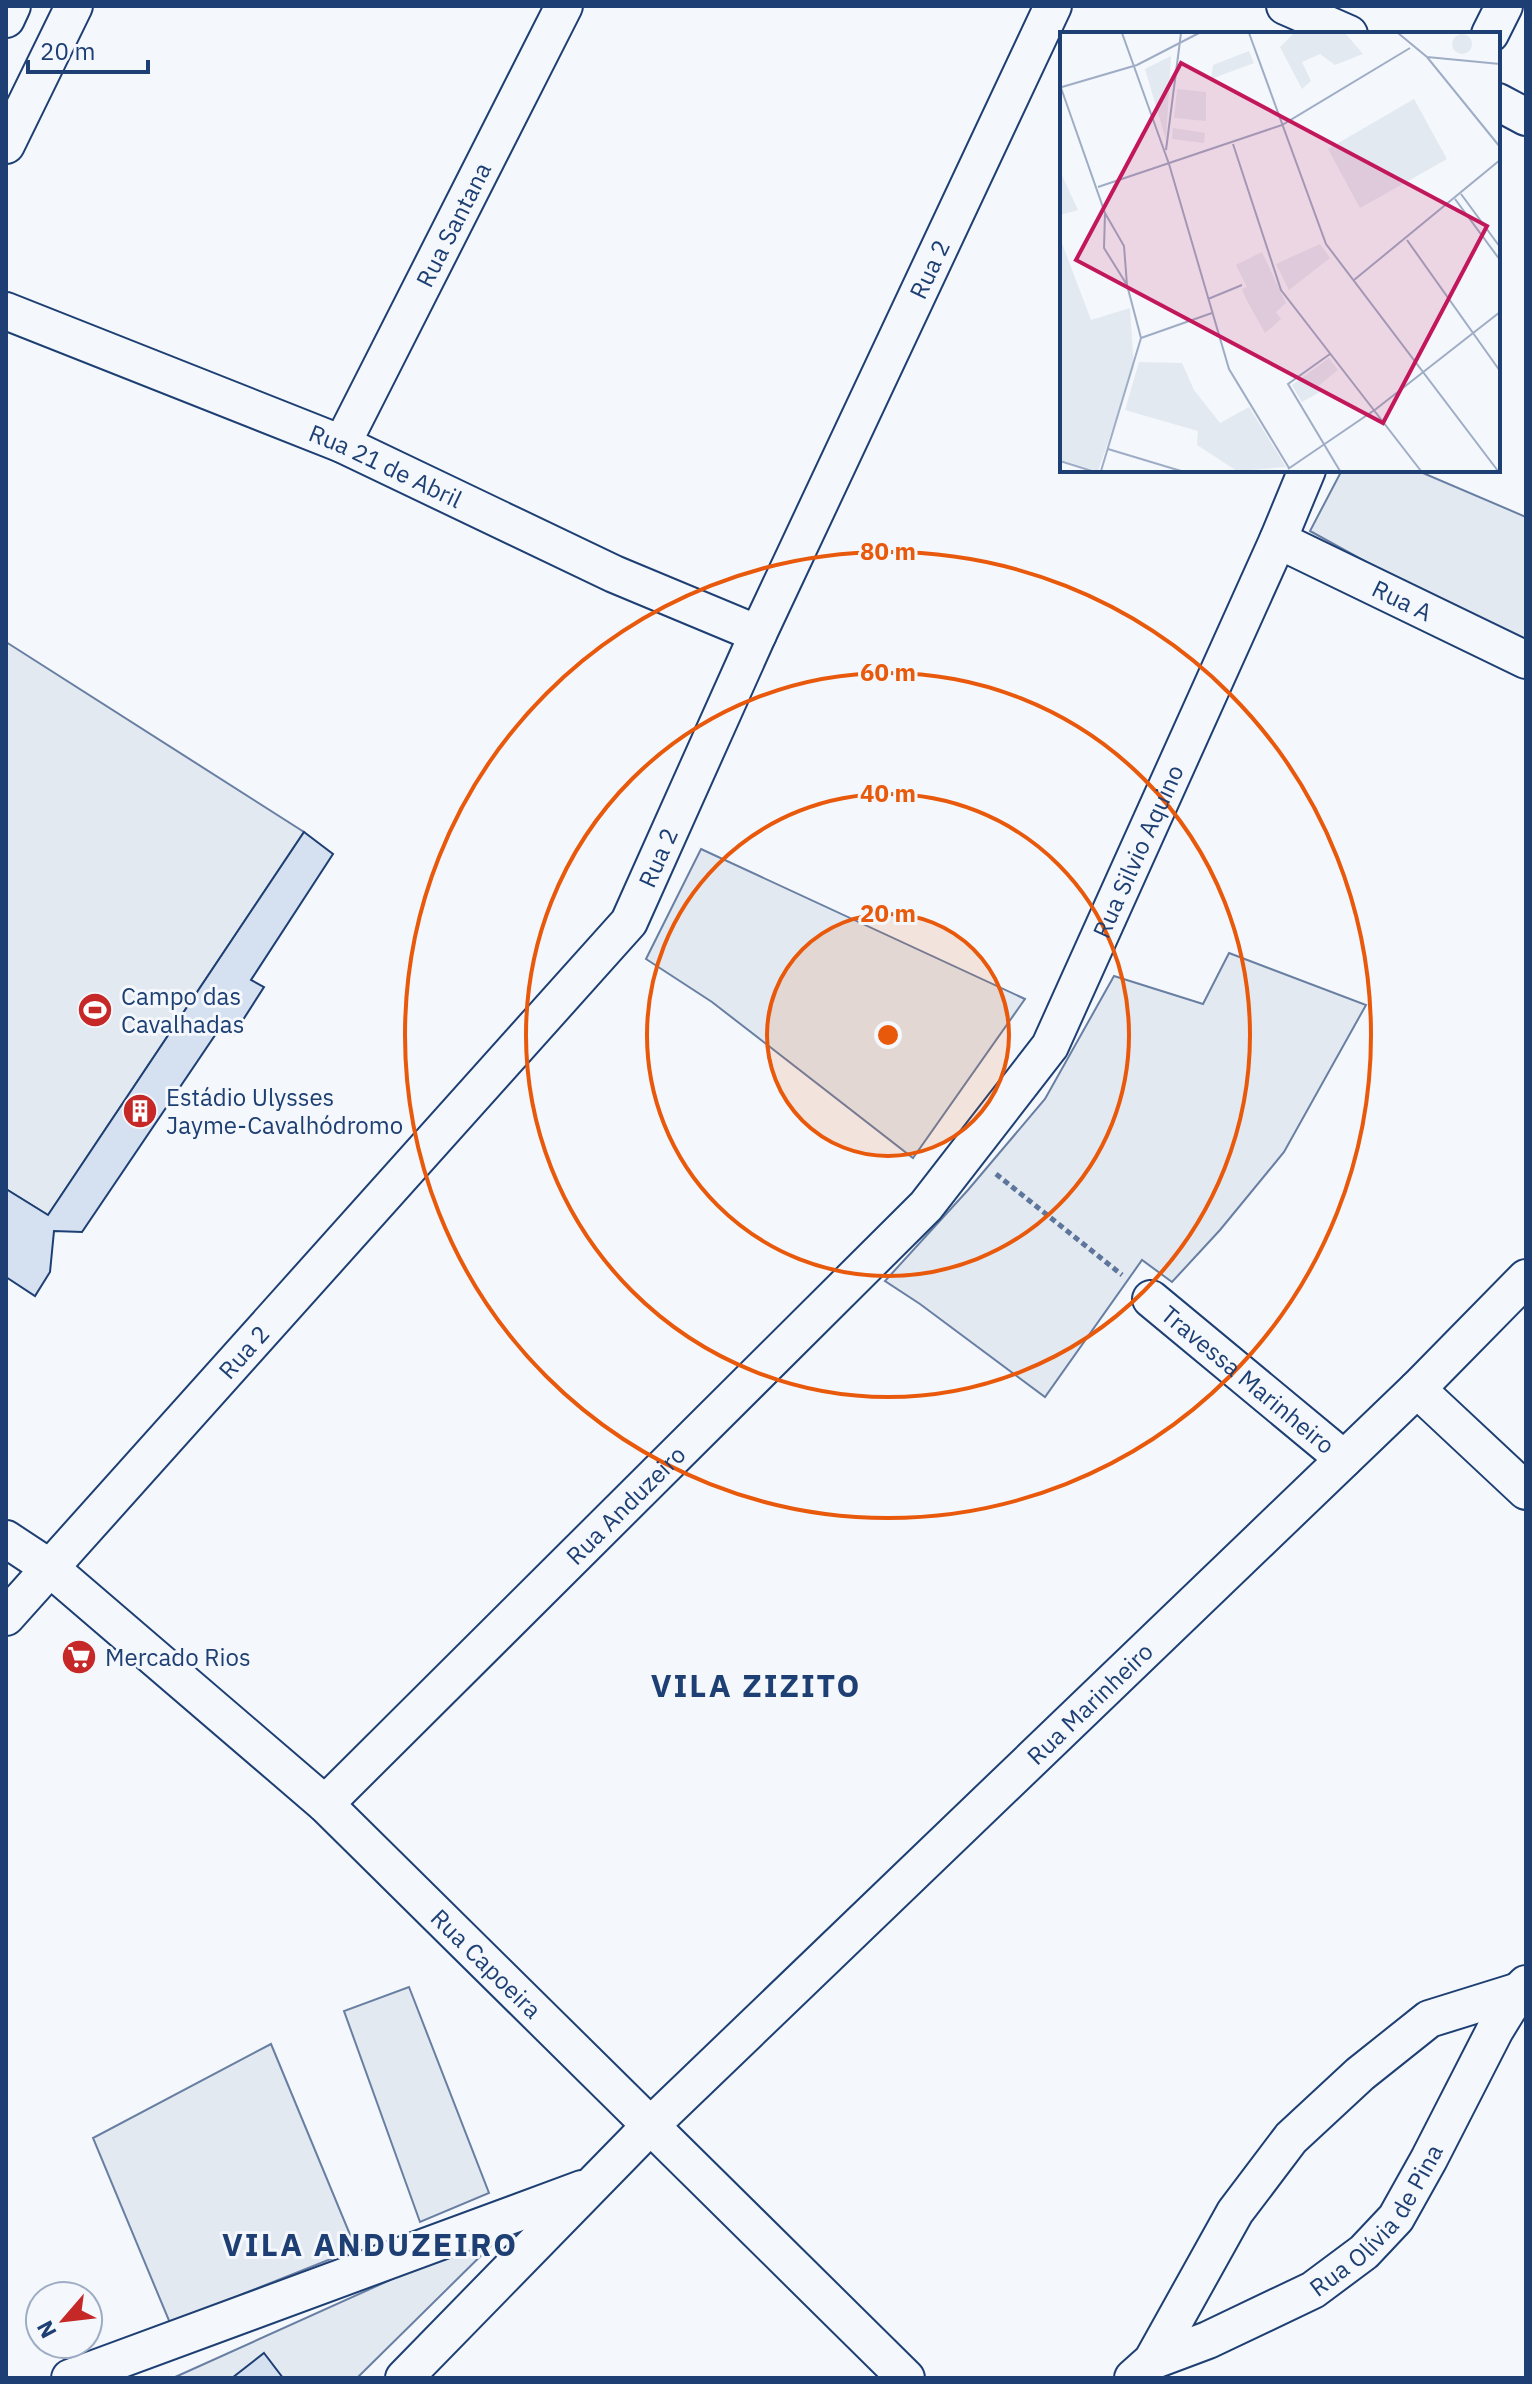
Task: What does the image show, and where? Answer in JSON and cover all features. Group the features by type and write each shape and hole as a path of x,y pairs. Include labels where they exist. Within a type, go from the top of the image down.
{"street":[{"path":"6,19 12,6"},
{"path":"6,145 74,6"},
{"name":"Rua Santana","path":"342,444 564,6"},
{"name":"Rua 2","path":"6,1617 629,922 758,634 1053,6"},
{"path":"1285,6 1344,32"},
{"path":"1491,32 1504,6"},
{"path":"1500,103 1526,117"},
{"name":"Rua 21 de Abril","path":"6,311 342,444 614,574 758,634"},
{"name":"Rua Silvio Aquino","path":"926,1206 1050,1046 1306,472"},
{"name":"Rua A","path":"1278,540 1526,660"},
{"name":"Rua Anduzeiro","path":"325,1804 926,1206"},
{"name":"Rua Marinheiro","path":"404,2378 651,2125 1417,1389 1526,1278"},
{"name":"Travessa Marinheiro","path":"1151,1299 1344,1459"},
{"path":"1417,1389 1526,1491"},
{"name":"Rua Capoeira","path":"6,1539 50,1568 325,1804 906,2378"},
{"name":"Rua Olívia de Pina","path":"1142,2369 1235,2212 1291,2138 1360,2074 1429,2019 1522,1987"},
{"name":"Rua Olívia de Pina","path":"1142,2369 1313,2290 1364,2252 1396,2218 1495,2030 1522,1987"},
{"path":"70,2378 591,2186"}],"path":[{"path":"968,1151 1151,1299"}],"shaded area":[{"path":"1341,472 1421,472 1526,517 1526,642 1379,569 1310,531"},
{"name":"Campo das Cavalhadas","path":"6,642 304,832 48,1215 6,1189"},
{"path":"701,849 1025,999 913,1158 712,1002 646,959"},
{"path":"1229,953 1366,1005 1284,1152 1220,1230 1172,1282 1142,1260 1045,1397 885,1281 1045,1099 1114,976 1203,1004"},
{"path":"409,1987 489,2193 420,2222 344,2011"},
{"path":"271,2044 356,2249 170,2323 93,2138"},
{"path":"512,2225 357,2378 173,2378"}],"building":[{"name":"Estádio Ulysses Jayme-Cavalhódromo","path":"304,832 333,854 251,980 264,987 234,1034 222,1025 82,1232 54,1231 50,1272 35,1296 6,1277 6,1189 48,1215"},
{"path":"264,2353 283,2378 232,2378"}],"place":[{"name":"Campo das Cavalhadas","path":"95,1010"},
{"name":"Estádio Ulysses Jayme-Cavalhódromo","path":"140,1111"},
{"name":"Mercado Rios","path":"79,1657"}],"district":[{"name":"VILA ZIZITO","path":"756,1685"},
{"name":"VILA ANDUZEIRO","path":"370,2244"}]}
